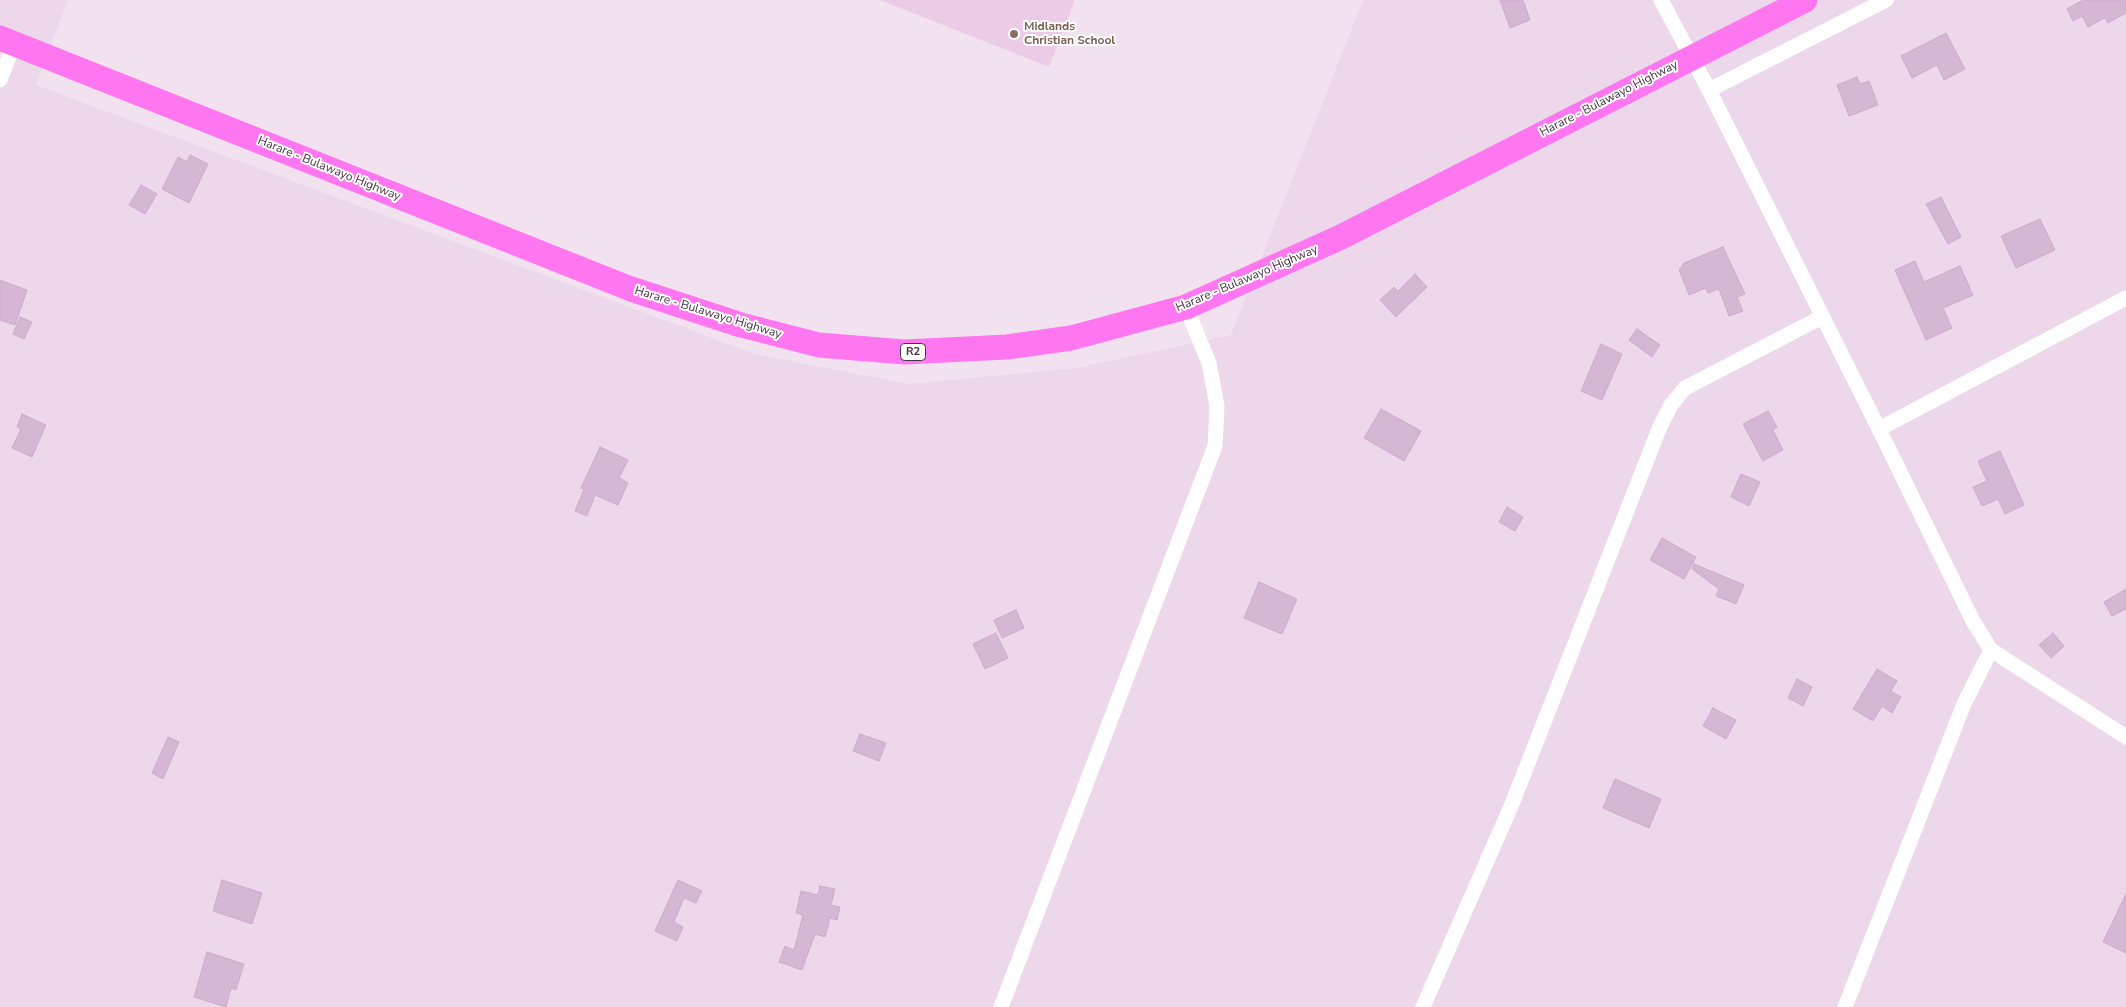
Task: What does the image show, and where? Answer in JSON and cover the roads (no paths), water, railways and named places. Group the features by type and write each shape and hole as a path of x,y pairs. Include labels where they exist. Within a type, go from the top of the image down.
{"highway":[{"name":"Harare - Bulawayo Highway","path":"7,41 631,289 741,325 819,345 904,352 1006,347 1071,338 1186,307 1341,237 1691,56 1805,0"}],"street":[{"path":"1661,0 1709,90 1879,429 1972,621 1991,650 2126,737"},
{"path":"1709,90 1886,0"},
{"path":"0,80 7,41"},
{"path":"1879,429 2126,298"},
{"path":"1001,1007 1215,446 1217,406 1209,363 1186,307"},
{"path":"1422,1007 1512,804 1658,429 1671,405 1685,388 1822,317"},
{"path":"1845,1007 1964,704 1991,650"}],"place":[{"name":"Midlands Christian School","path":"1014,34"}]}
